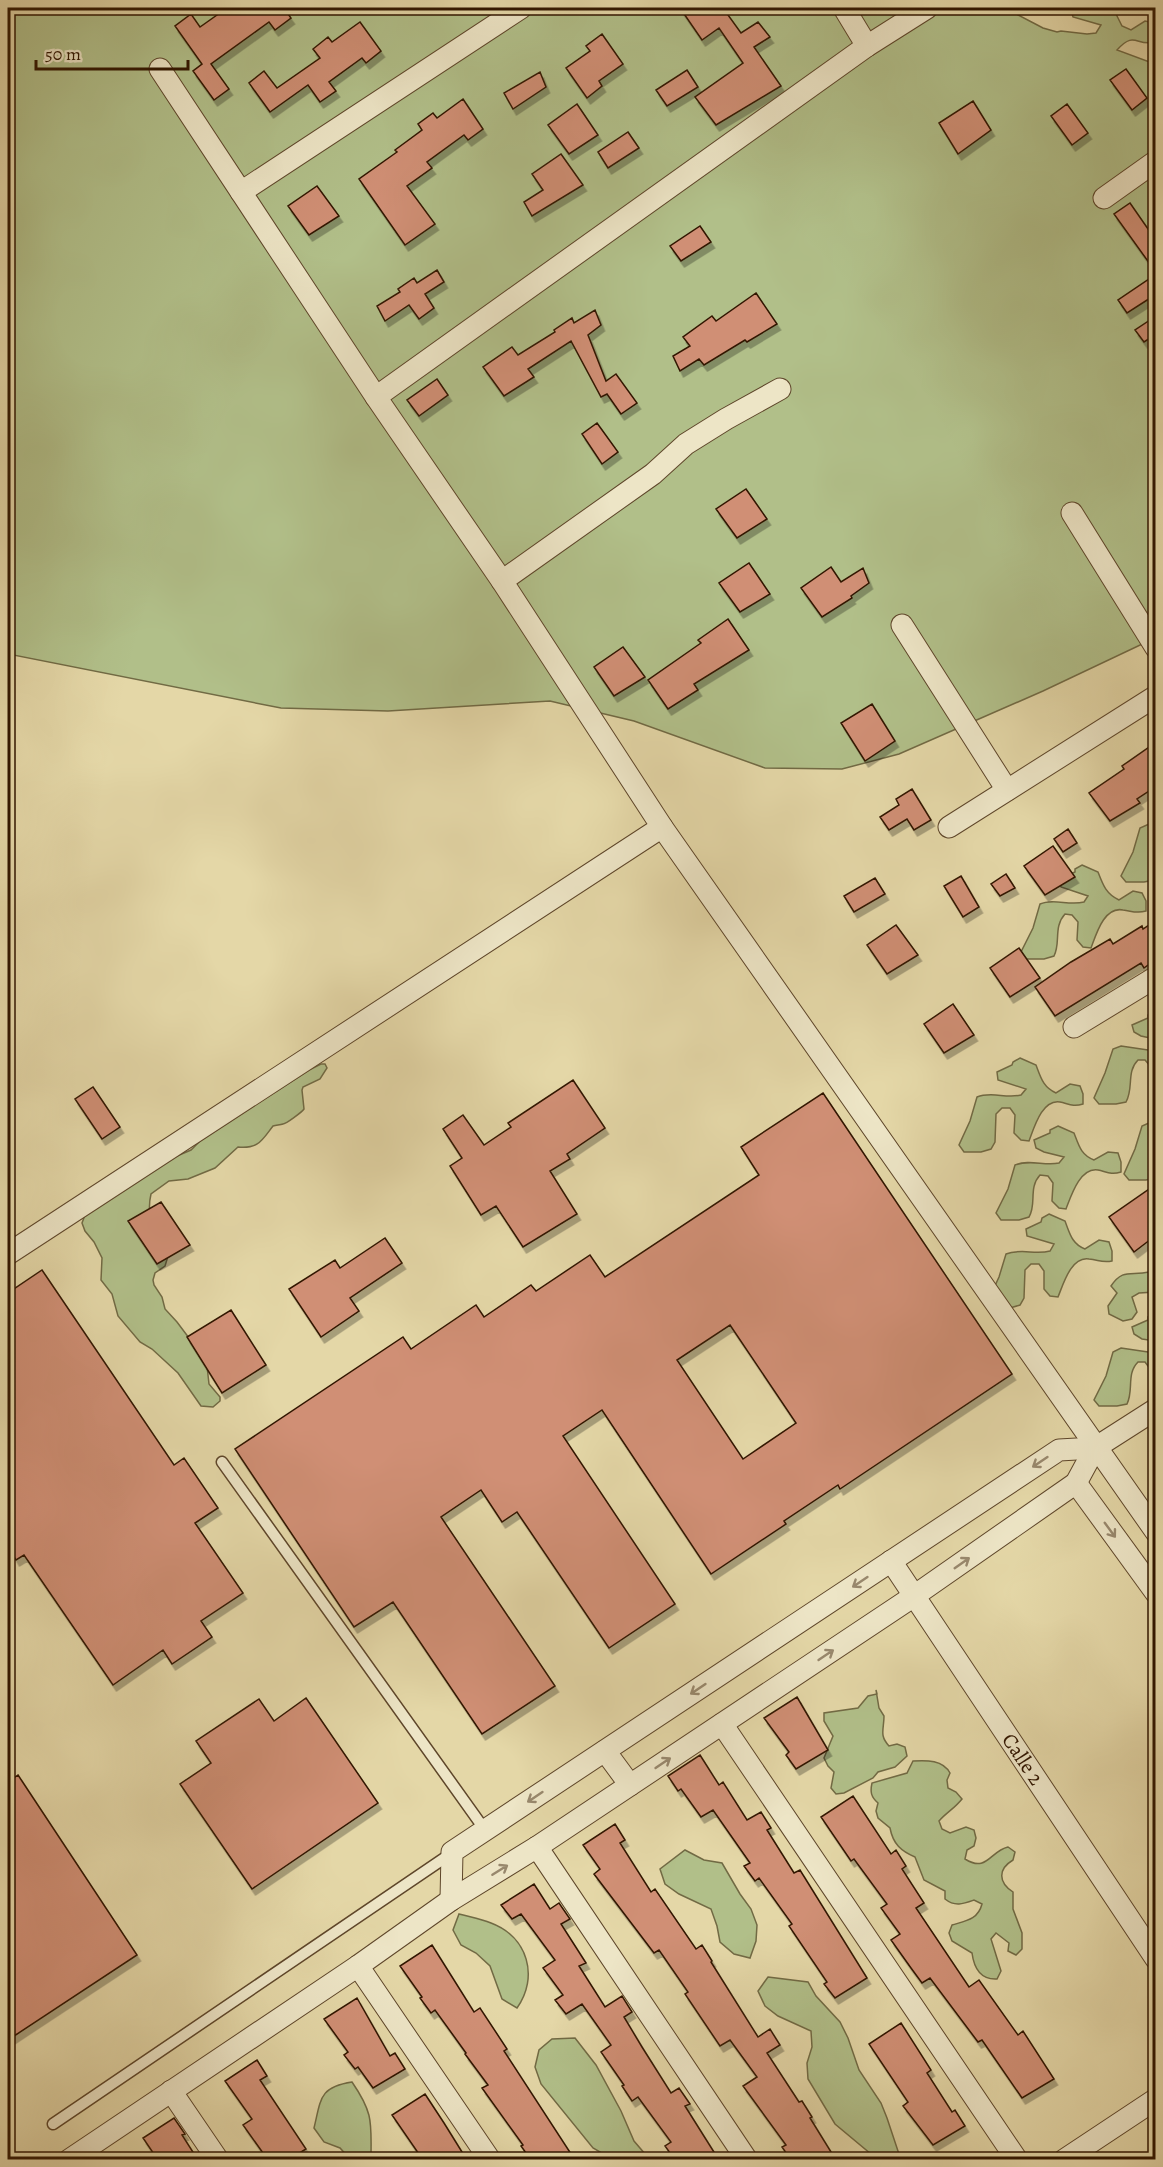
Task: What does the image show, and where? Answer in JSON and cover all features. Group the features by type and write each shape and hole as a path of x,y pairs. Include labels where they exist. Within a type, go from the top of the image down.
{"street":[{"path":"241,192 521,8"},
{"path":"844,8 867,46"},
{"path":"376,397 867,46 927,8"},
{"path":"160,69 376,397 502,580 662,827 1155,1532"},
{"path":"1104,198 1155,161"},
{"path":"502,580 653,474 686,444 780,389"},
{"path":"1072,513 1155,648"},
{"path":"902,626 1007,790"},
{"path":"949,827 1155,696"},
{"path":"8,1254 662,827"},
{"path":"1074,1027 1155,977"},
{"path":"69,2160 358,1966 450,1900 537,1847 914,1596 1076,1483 1095,1448 1155,1409"},
{"path":"450,1900 452,1852 1059,1450 1095,1448"},
{"path":"1076,1483 1155,1593"},
{"name":"Calle 2","path":"891,1561 1155,1959"},
{"path":"723,1724 1017,2160"},
{"path":"605,1751 630,1785"},
{"path":"537,1847 747,2160"},
{"path":"358,1966 490,2160"},
{"path":"171,2091 218,2160"},
{"path":"1064,2160 1155,2099"}],"lane":[{"path":"222,1462 486,1830"},
{"path":"52,2124 452,1852"}],"green space":[{"path":"8,8 1005,8 1043,28 1057,32 1087,34 1096,33 1101,25 1073,17 1071,10 1113,8 1122,26 1131,30 1145,21 1155,23 1155,42 1144,43 1132,40 1117,50 1155,64 1155,638 1043,691 899,754 842,769 765,768 634,721 550,701 388,711 281,708 8,654"},
{"path":"1149,824 1155,825 1154,880 1126,882 1121,876 1133,852 1140,828"},
{"path":"1082,865 1098,872 1108,892 1119,900 1133,891 1142,893 1146,901 1146,911 1116,910 1111,912 1098,929 1091,948 1083,947 1077,940 1078,922 1072,915 1065,914 1059,924 1054,956 1044,959 1026,959 1021,952 1033,928 1040,904 1084,902 1088,896 1061,887 1059,879 1075,872 1075,869"},
{"path":"1156,1011 1155,1039 1134,1032 1132,1025 1148,1018 1148,1015"},
{"path":"1121,1046 1148,1050 1155,1048 1155,1092 1150,1085 1151,1067 1145,1060 1138,1060 1132,1070 1130,1091 1126,1102 1099,1104 1094,1098 1113,1049"},
{"path":"1020,1058 1036,1065 1045,1085 1056,1093 1070,1084 1080,1086 1083,1104 1054,1102 1048,1105 1036,1122 1029,1141 1021,1140 1014,1133 1015,1115 1010,1108 1002,1108 996,1114 995,1142 991,1149 981,1152 964,1152 959,1145 970,1121 977,1097 983,1095 1015,1096 1021,1095 1026,1089 998,1080 997,1072 1012,1065"},
{"path":"321,1064 325,1064 327,1068 320,1079 303,1087 304,1109 297,1115 285,1123 273,1126 255,1145 238,1147 215,1168 188,1179 169,1181 151,1194 151,1219 168,1256 165,1266 155,1273 154,1285 162,1297 165,1309 198,1350 207,1366 209,1384 220,1397 220,1401 213,1407 201,1406 178,1373 152,1349 140,1342 118,1316 112,1294 101,1280 102,1258 82,1223 85,1215 165,1161 191,1150 201,1140"},
{"path":"1151,1122 1155,1123 1155,1178 1129,1180 1124,1174 1142,1126"},
{"path":"1058,1126 1074,1133 1083,1153 1094,1160 1108,1152 1118,1153 1121,1172 1092,1170 1086,1173 1077,1184 1066,1209 1059,1208 1052,1201 1053,1183 1048,1176 1040,1175 1034,1185 1029,1217 1019,1220 1001,1220 996,1213 1008,1189 1015,1165 1059,1163 1064,1157 1036,1148 1034,1140 1050,1133 1050,1130"},
{"path":"1049,1214 1065,1221 1074,1241 1085,1249 1099,1240 1109,1242 1112,1261 1083,1259 1077,1262 1065,1279 1058,1297 1050,1296 1044,1289 1044,1271 1039,1264 1031,1264 1025,1270 1024,1298 1020,1305 1010,1308 988,1301 1006,1254 1050,1251 1054,1244 1027,1236 1026,1229 1041,1222 1042,1218"},
{"path":"1150,1269 1155,1271 1155,1292 1139,1293 1132,1297 1137,1312 1132,1319 1123,1321 1109,1314 1108,1306 1117,1293 1111,1286 1115,1280 1128,1274 1149,1272"},
{"path":"1155,1312 1155,1341 1142,1339 1134,1334 1132,1327 1148,1320 1148,1317"},
{"path":"1121,1348 1148,1352 1155,1350 1155,1394 1150,1388 1151,1370 1145,1362 1138,1362 1132,1372 1127,1404 1099,1406 1094,1400 1106,1376 1113,1352"},
{"path":"877,1694 879,1708 884,1716 884,1739 889,1746 897,1744 905,1747 907,1756 895,1767 878,1772 873,1778 844,1793 836,1794 831,1788 834,1772 824,1758 833,1736 824,1721 824,1713 858,1708 868,1696"},
{"path":"913,1761 939,1763 950,1773 947,1780 948,1788 962,1799 939,1821 942,1829 950,1833 966,1827 974,1830 976,1838 974,1846 967,1850 965,1859 978,1864 1008,1847 1015,1852 1013,1860 1002,1871 1002,1880 1013,1892 1013,1909 1022,1933 1022,1949 1016,1955 1008,1951 1009,1943 996,1933 991,1939 1001,1971 997,1979 982,1975 974,1964 972,1953 952,1941 949,1933 952,1925 974,1917 982,1904 974,1900 956,1904 945,1899 945,1891 924,1880 915,1857 898,1846 890,1828 878,1818 876,1811 878,1803 872,1794 872,1783 907,1773"},
{"path":"685,1850 704,1860 722,1863 751,1909 757,1925 756,1941 750,1958 734,1954 720,1942 711,1909 679,1894 665,1884 660,1869"},
{"path":"459,1914 504,1929 521,1948 528,1971 524,1996 517,2008 502,1999 490,1966 476,1953 461,1945 453,1930"},
{"path":"768,1977 808,1982 816,1996 840,2022 859,2070 881,2103 887,2118 899,2154 894,2159 877,2159 835,2124 808,2079 807,2063 812,2047 811,2031 778,2016 765,2006 758,1991"},
{"path":"575,2038 596,2065 634,2141 646,2155 656,2159 612,2159 593,2148 541,2084 535,2067 539,2050 552,2039"},
{"path":"352,2082 364,2102 370,2119 371,2159 350,2159 340,2148 324,2142 314,2128 320,2102 327,2091 341,2084"}],"building":[{"path":"227,8 288,8 285,10 291,18 275,30 269,22 211,64 229,89 214,100 193,71 202,64 175,26 191,14 200,27"},
{"path":"680,8 723,8 741,33 758,22 770,37 754,47 781,86 716,125 695,97 743,63 719,28 702,40"},
{"path":"360,22 381,51 366,63 362,58 329,82 336,91 320,102 308,85 270,112 249,83 264,71 277,88 320,58 313,49 328,37 332,42"},
{"path":"602,34 623,64 599,81 602,86 587,98 566,68 590,51 586,46"},
{"path":"1126,69 1147,98 1132,110 1110,80"},
{"path":"687,70 698,87 667,106 656,90"},
{"path":"540,72 546,87 513,109 504,93"},
{"path":"463,99 483,129 468,140 464,135 427,162 432,168 407,186 435,224 405,245 359,179 397,152 395,150 422,130 418,124 433,113 437,118"},
{"path":"973,101 991,130 958,154 939,123"},
{"path":"577,104 598,135 569,154 548,125"},
{"path":"1067,104 1088,133 1072,145 1051,116"},
{"path":"628,132 639,148 608,168 598,152"},
{"path":"561,154 583,185 532,216 524,202 543,190 532,174"},
{"path":"317,186 339,216 309,235 288,206"},
{"path":"1130,203 1155,239 1155,271 1114,214"},
{"path":"700,226 711,242 681,261 670,246"},
{"path":"437,270 444,282 425,294 434,308 419,319 409,305 385,321 377,306 400,292 398,289 414,278 417,283"},
{"path":"1155,275 1155,295 1127,313 1118,300"},
{"path":"756,293 777,324 704,365 699,359 680,371 673,356 690,346 683,337 712,316 716,321"},
{"path":"595,310 601,325 588,335 606,381 616,374 637,403 621,414 607,394 601,397 571,341 528,369 534,377 504,396 483,367 512,347 518,355 555,332 554,330 572,318 574,323"},
{"path":"1150,320 1155,329 1155,335 1144,342 1135,330"},
{"path":"437,379 448,395 419,416 407,400"},
{"path":"597,423 618,452 602,464 582,434"},
{"path":"746,489 767,519 737,538 716,509"},
{"path":"749,563 770,594 740,612 719,583"},
{"path":"831,567 841,582 863,568 869,583 851,596 852,598 822,617 801,588"},
{"path":"728,619 749,650 694,684 698,690 668,709 648,680 701,643 698,640"},
{"path":"623,647 645,677 614,696 594,667"},
{"path":"872,704 895,741 865,761 841,723"},
{"path":"1155,743 1155,787 1137,799 1140,803 1110,821 1089,793 1124,769 1122,766"},
{"path":"912,789 931,820 914,830 907,819 889,830 880,817 899,805 896,799"},
{"path":"1068,829 1077,843 1063,852 1054,839"},
{"path":"1053,846 1075,877 1045,895 1024,866"},
{"path":"1006,874 1015,888 1000,896 991,884"},
{"path":"961,876 979,907 963,917 944,886"},
{"path":"875,878 885,894 854,912 844,896"},
{"path":"1155,921 1155,960 1144,968 1141,963 1055,1016 1035,987 1110,939 1113,944 1142,926 1143,929"},
{"path":"896,925 918,955 887,974 867,945"},
{"path":"1019,948 1040,978 1010,997 990,968"},
{"path":"953,1004 974,1035 944,1053 924,1024"},
{"path":"573,1080 605,1128 567,1154 570,1159 550,1171 577,1214 523,1247 496,1206 481,1215 450,1166 462,1158 443,1129 463,1115 484,1145 511,1127 508,1123"},
{"path":"93,1087 120,1127 102,1139 75,1099"},
{"path":"823,1093 1012,1374 840,1489 838,1485 784,1521 786,1524 711,1574 602,1410 563,1436 675,1604 609,1648 517,1512 502,1522 481,1490 441,1517 555,1686 482,1734 393,1602 354,1627 235,1449 403,1337 411,1349 476,1305 484,1317 531,1285 536,1291 590,1255 605,1277 759,1175 741,1147","holes":["730,1325 796,1423 743,1459 677,1360"]},
{"path":"1155,1185 1155,1236 1134,1252 1109,1217"},
{"path":"161,1202 190,1245 157,1264 128,1221"},
{"path":"385,1238 402,1263 350,1298 359,1311 321,1337 289,1289 335,1260 340,1268"},
{"path":"42,1270 174,1465 184,1458 218,1508 195,1523 243,1593 201,1621 212,1637 172,1664 163,1650 113,1685 24,1555 16,1560 8,1546 8,1293"},
{"path":"231,1310 266,1365 222,1393 187,1337"},
{"path":"797,1697 828,1750 796,1769 786,1755 789,1752 764,1718"},
{"path":"306,1698 378,1803 252,1889 180,1784 211,1763 196,1741 259,1699 274,1721"},
{"path":"700,1755 719,1785 723,1782 747,1820 761,1812 771,1828 767,1830 794,1873 800,1870 867,1978 835,1998 824,1984 827,1982 789,1926 792,1924 759,1878 755,1881 744,1866 750,1863 713,1810 701,1817 681,1789 678,1791 668,1776"},
{"path":"18,1775 137,1955 8,2040 8,1782"},
{"path":"853,1796 891,1854 896,1850 906,1866 902,1869 924,1903 916,1908 969,1987 979,1980 1018,2035 1023,2031 1054,2079 1022,2098 982,2040 978,2042 930,1978 922,1983 891,1940 900,1934 881,1908 887,1904 854,1859 851,1861 821,1817"},
{"path":"615,1824 625,1840 620,1843 651,1892 655,1889 696,1949 702,1945 758,2037 770,2029 780,2045 767,2053 799,2102 802,2101 836,2160 791,2160 782,2147 786,2145 743,2086 757,2077 730,2040 720,2046 685,1994 688,1992 659,1950 654,1953 594,1874 600,1869 583,1845"},
{"path":"534,1884 550,1909 559,1903 570,1919 561,1924 586,1963 579,1966 605,2007 622,1996 632,2012 624,2017 671,2093 679,2088 690,2104 685,2106 719,2160 675,2160 665,2146 671,2142 638,2097 632,2101 601,2052 611,2045 582,2004 566,2014 555,2000 563,1995 543,1968 555,1960 521,1914 512,1919 501,1905"},
{"path":"432,1945 474,2012 480,2008 507,2049 504,2051 575,2160 531,2160 521,2146 523,2145 482,2088 488,2085 435,2010 431,2013 420,1998 422,1997 400,1966"},
{"path":"357,1998 390,2056 395,2053 405,2069 373,2088 358,2067 355,2069 344,2055 348,2052 324,2019"},
{"path":"901,2023 931,2070 927,2073 952,2112 955,2110 965,2126 933,2145 903,2106 908,2102 869,2044"},
{"path":"257,2060 267,2076 260,2080 306,2149 288,2160 268,2160 243,2125 252,2119 225,2081"},
{"path":"425,2094 467,2160 423,2160 392,2115"},
{"path":"174,2118 198,2160 158,2160 143,2138"}]}
